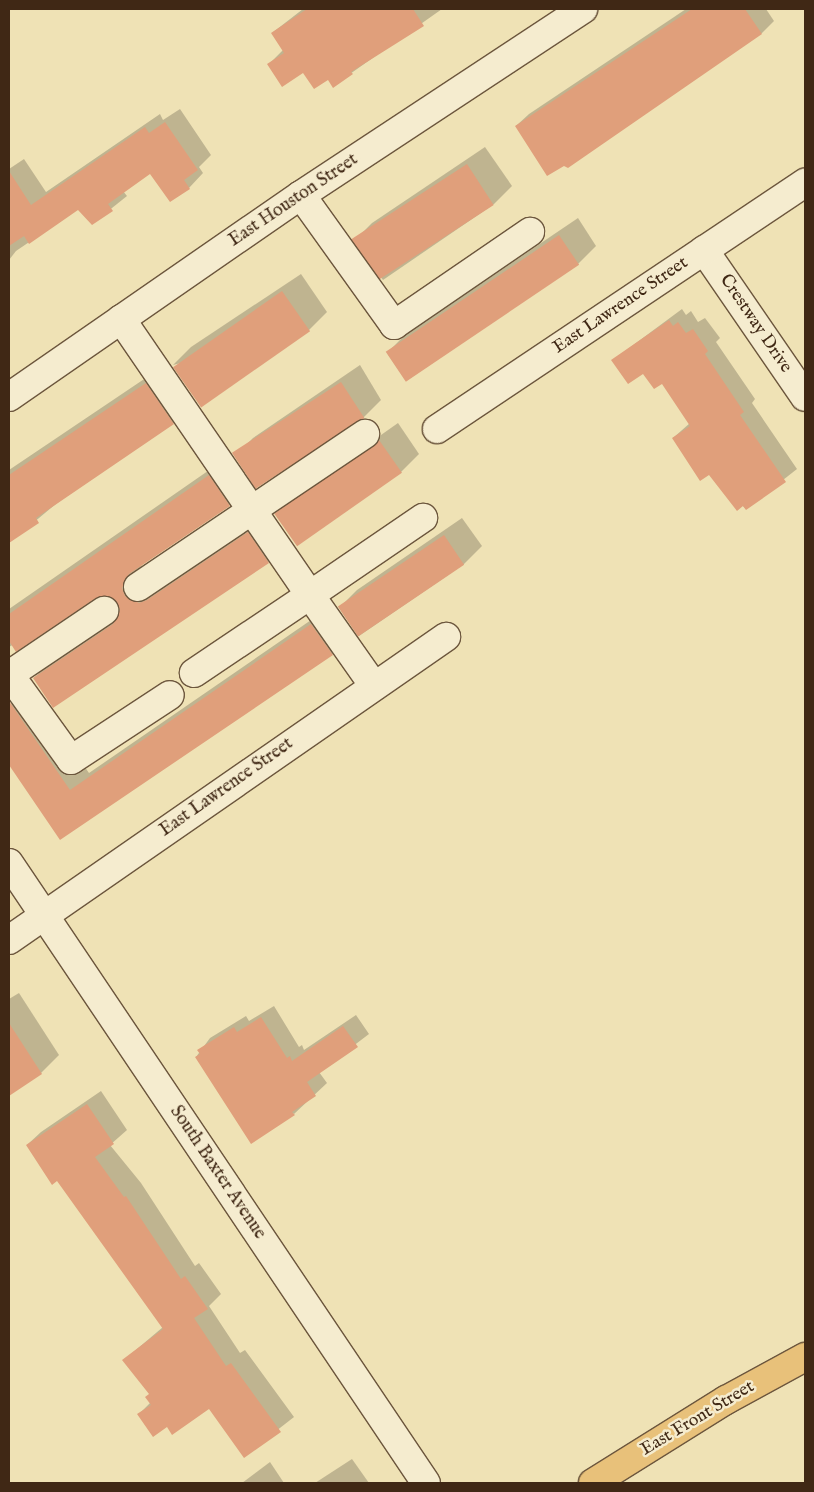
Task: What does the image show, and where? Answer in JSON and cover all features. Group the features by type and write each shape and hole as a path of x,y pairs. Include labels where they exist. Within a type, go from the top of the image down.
{"main road":[{"name":"East Front Street","path":"593,1483 726,1400 805,1357"}],"street":[{"name":"East Houston Street","path":"9,397 301,195 583,9"},
{"name":"East Lawrence Street","path":"437,429 805,184"},
{"path":"301,195 394,325 530,232"},
{"name":"Crestway Drive","path":"704,250 805,398"},
{"path":"121,319 374,686"},
{"path":"138,587 365,434"},
{"path":"194,673 423,518"},
{"path":"104,611 9,674 71,760 170,695"},
{"name":"East Lawrence Street","path":"9,940 446,637"},
{"name":"South Baxter Avenue","path":"9,863 426,1483"}],"building":[{"path":"307,9 413,9 424,26 351,72 353,74 333,88 328,80 314,89 303,73 282,87 267,64 284,53 271,33"},
{"path":"692,9 745,9 762,34 568,168 564,166 547,176 515,126"},
{"path":"165,122 198,170 184,180 190,189 170,202 150,174 108,204 113,211 92,225 78,210 29,244 24,236 9,246 9,171 31,205 145,127 149,133"},
{"path":"467,164 494,205 378,280 351,239"},
{"path":"559,235 579,265 406,382 386,352"},
{"path":"282,291 310,331 201,407 173,367"},
{"path":"669,320 673,326 678,322 686,333 693,329 708,351 705,354 744,412 740,415 786,482 746,510 743,506 737,511 709,475 700,481 672,438 690,426 662,384 654,389 643,374 628,384 611,360"},
{"path":"341,382 364,418 255,489 232,453"},
{"path":"146,383 174,424 36,518 39,523 9,543 9,475"},
{"path":"379,440 402,473 297,546 274,513"},
{"path":"209,475 230,506 129,574 122,588 125,596 139,603 147,600 248,532 269,563 53,708 33,678 113,624 120,610 117,603 110,597 96,598 16,652 9,641 9,614"},
{"path":"444,535 464,565 358,636 338,607"},
{"path":"311,624 333,655 60,840 9,765 9,701 70,790"},
{"path":"261,1017 287,1058 290,1056 292,1061 343,1026 358,1047 307,1082 316,1096 292,1112 295,1115 251,1144 195,1057 200,1054 197,1050 234,1027 237,1032"},
{"path":"9,1023 42,1074 9,1096"},
{"path":"87,1104 114,1144 95,1157 124,1197 126,1196 181,1279 185,1276 208,1309 194,1318 226,1366 231,1363 281,1432 244,1458 209,1409 172,1435 167,1427 153,1437 137,1414 151,1405 145,1397 149,1394 122,1360 163,1329 57,1181 52,1185 26,1145"}]}
